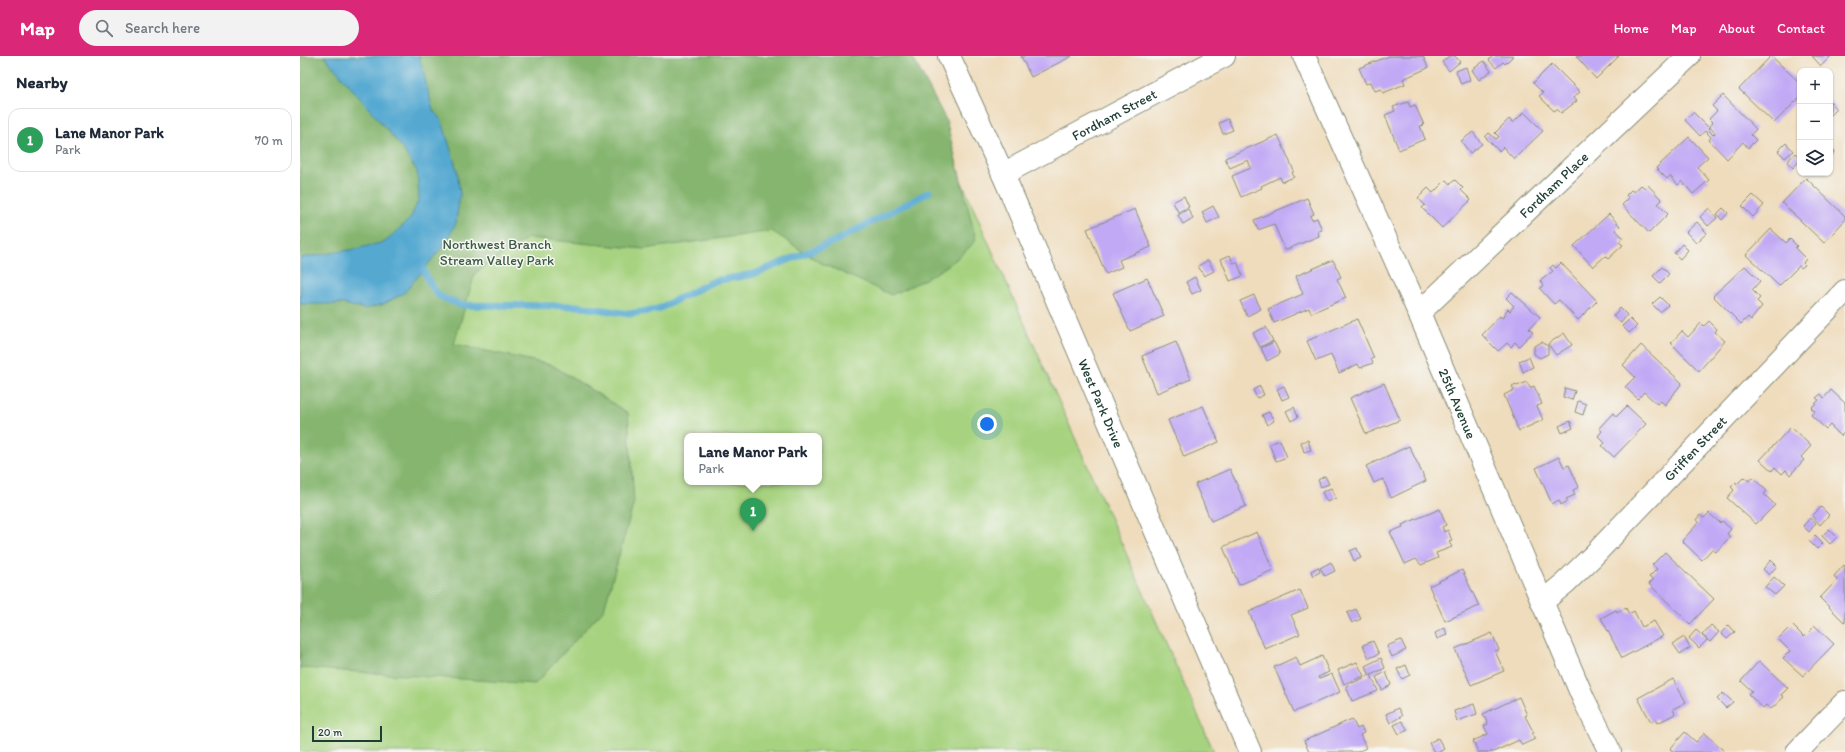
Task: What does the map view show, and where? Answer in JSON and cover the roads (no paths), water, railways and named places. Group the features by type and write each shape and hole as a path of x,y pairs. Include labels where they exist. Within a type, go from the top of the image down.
{"street":[{"name":"West Park Drive","path":"949,56 1003,174 1250,752"},
{"name":"Fordham Street","path":"1003,174 1224,56"},
{"name":"25th Avenue","path":"1304,56 1419,313 1584,700 1610,752"},
{"name":"Fordham Place","path":"1419,313 1689,56"},
{"name":"Griffen Street","path":"1542,602 1565,583 1592,556 1845,291"},
{"path":"1797,752 1845,702"}],"water":[{"path":"324,56 419,56 433,110 442,121 457,170 460,194 456,223 445,244 404,293 384,304 365,309 343,304 300,304 300,258 355,249 385,242 410,219 419,199 417,171 400,145"}],"waterway":[{"path":"423,261 423,270 439,296 461,305 578,306 629,314 658,309 714,281 754,274 835,241 929,192"}],"place":[{"name":"Lane Manor Park","path":"753,531"}],"park label":[{"name":"Northwest Branch Stream Valley Park","path":"497,252"}]}
